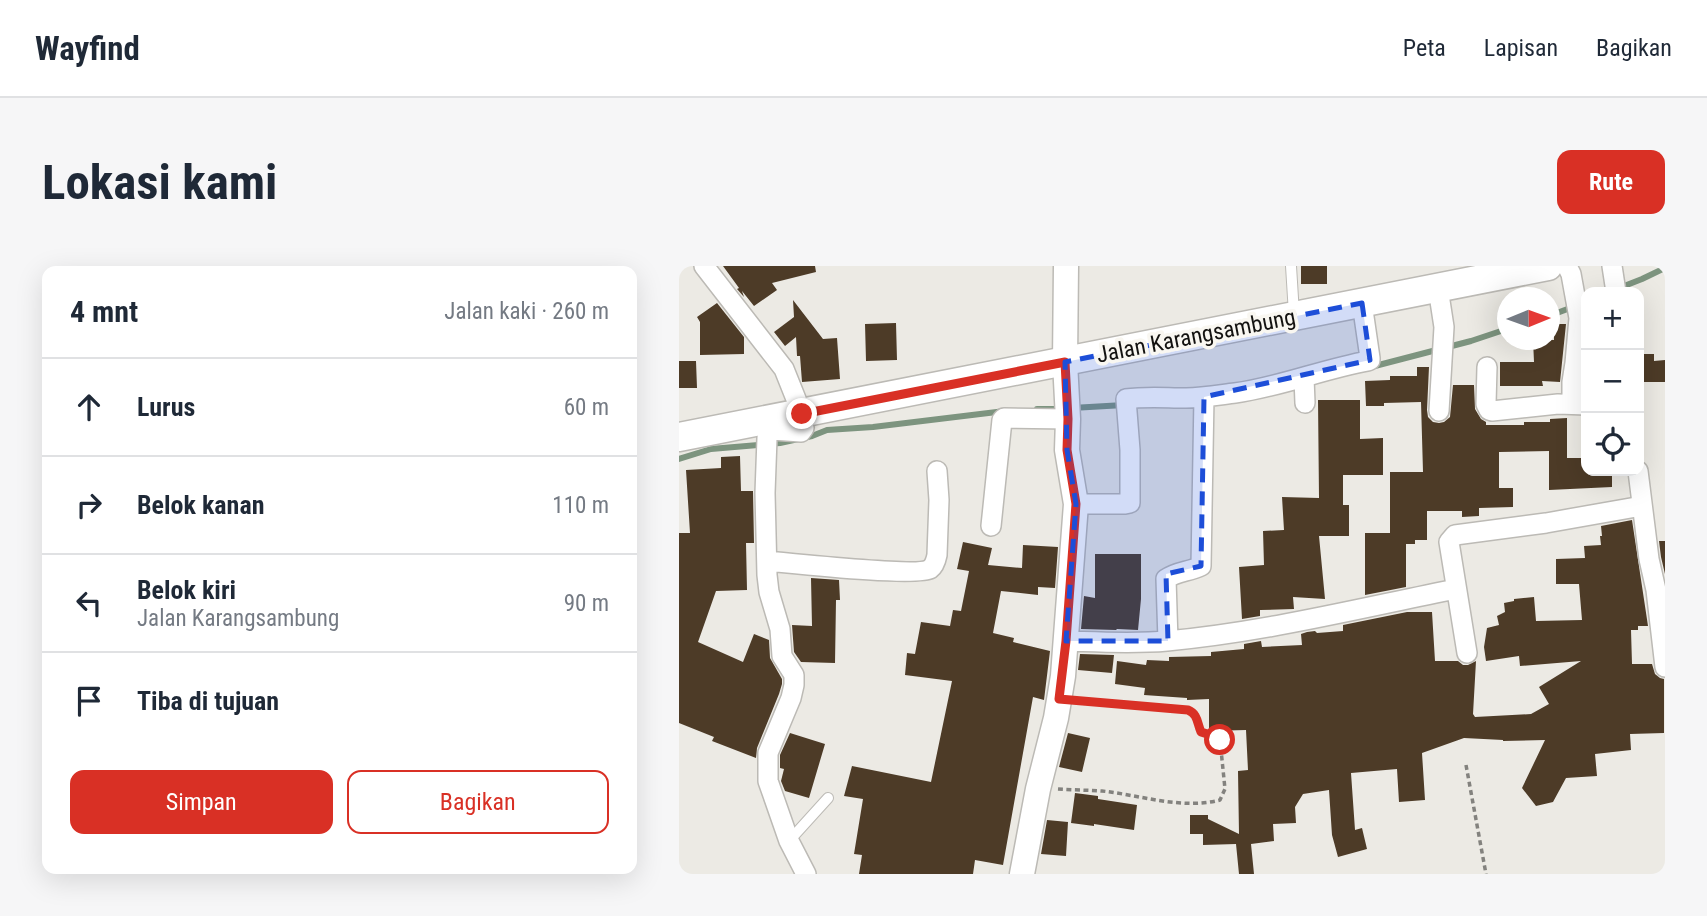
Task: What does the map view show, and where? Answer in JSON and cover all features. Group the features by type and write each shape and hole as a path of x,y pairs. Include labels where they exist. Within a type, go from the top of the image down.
{"main road":[{"name":"Jalan Karangsambung","path":"679,437 1548,266"}],"street":[{"path":"704,266 785,369 802,414 803,431 772,430 769,433 765,494 769,592 779,629 782,656 794,675 790,698 768,753 768,781 789,841 806,874"},
{"path":"1022,874 1059,699 1076,504 1067,450 1066,266"},
{"path":"1487,367 1486,404 1492,411 1579,404 1572,382 1579,318 1567,266"},
{"path":"1437,288 1444,327 1439,411"},
{"path":"1076,504 1130,503 1126,399 1204,397 1249,391 1304,380 1338,367 1370,360 1362,303"},
{"path":"1304,380 1305,403"},
{"path":"1168,641 1166,579 1174,573 1192,571 1201,566 1204,397"},
{"path":"991,526 1002,420 1067,410"},
{"path":"767,561 899,572 931,568 938,545 937,471"},
{"path":"1639,476 1665,667"},
{"path":"1467,653 1449,542 1455,535 1643,506"},
{"path":"1066,641 1168,641 1272,626 1456,589"}],"lane":[{"path":"1291,266 1294,317"},
{"path":"789,841 828,797"}],"path":[{"path":"1038,789 1102,791 1157,800 1206,804 1220,800 1225,789 1220,740 1201,732 1193,712 1059,699"},
{"path":"1466,765 1486,874"}],"highlighted area":[{"path":"1362,303 1370,360 1204,397 1201,566 1166,574 1168,641 1066,641 1076,504 1067,450 1065,362"}],"building":[{"path":"723,266 815,266 816,272 772,283 777,290 754,306 742,291 744,297 737,289 739,288"},
{"path":"1301,266 1327,266 1327,284 1301,284"},
{"path":"793,300 823,339 837,338 840,379 802,382 796,337 785,346 774,332 794,317"},
{"path":"717,303 744,337 744,354 700,355 700,322 697,317"},
{"path":"896,323 897,360 866,361 865,324"},
{"path":"1560,324 1566,324 1560,382 1542,381 1543,386 1500,386 1500,362 1534,362 1533,350 1560,350"},
{"path":"1644,354 1654,354 1654,361 1665,360 1665,382 1644,382"},
{"path":"679,361 696,361 697,388 679,388"},
{"path":"1417,367 1429,367 1427,410 1428,417 1433,422 1444,422 1450,417 1453,385 1474,385 1475,409 1486,425 1524,425 1524,422 1550,422 1550,419 1567,418 1567,458 1581,458 1581,476 1612,476 1612,487 1549,490 1549,451 1499,452 1499,488 1513,488 1513,507 1479,508 1479,516 1462,517 1462,511 1427,511 1427,540 1415,540 1415,544 1406,544 1406,587 1365,595 1365,533 1390,533 1390,472 1423,472 1421,402 1366,406 1365,381 1390,380 1390,376 1417,376"},
{"path":"1318,400 1360,400 1360,439 1383,438 1383,475 1343,475 1343,505 1349,505 1349,536 1319,536 1325,599 1293,597 1294,609 1260,610 1260,616 1242,619 1239,567 1264,565 1263,531 1284,530 1282,497 1319,498"},
{"path":"740,456 741,491 753,491 754,543 746,543 747,590 716,591 698,642 743,662 754,634 769,640 770,658 782,684 757,748 756,758 712,741 714,737 679,723 679,533 690,533 686,470 721,468 721,457"},
{"path":"1632,520 1648,626 1638,626 1638,630 1631,630 1632,664 1652,664 1655,674 1664,679 1664,733 1630,734 1631,750 1595,754 1597,776 1566,778 1553,802 1536,806 1522,788 1545,740 1464,738 1422,753 1425,800 1399,802 1397,769 1351,773 1355,830 1362,828 1367,849 1338,857 1332,835 1329,790 1303,794 1295,807 1296,823 1273,824 1274,841 1251,844 1254,874 1239,874 1236,844 1203,845 1203,834 1190,834 1190,815 1208,815 1208,819 1239,834 1238,771 1248,770 1246,730 1209,731 1209,699 1187,700 1144,695 1145,688 1115,684 1117,661 1146,665 1147,660 1169,661 1169,657 1211,656 1211,652 1244,649 1244,644 1261,641 1262,647 1302,645 1301,634 1307,632 1343,631 1343,625 1407,612 1432,612 1435,661 1458,661 1468,665 1476,661 1475,717 1531,714 1549,704 1539,687 1581,661 1520,666 1519,656 1486,661 1484,647 1487,628 1499,625 1497,616 1505,612 1504,603 1534,597 1536,621 1582,620 1579,584 1556,584 1556,559 1585,558 1584,546 1601,545 1601,526"},
{"path":"1659,541 1665,541 1665,574 1661,557"},
{"path":"963,542 992,548 988,565 1022,568 1023,545 1058,547 1055,588 1038,587 1038,595 1001,591 993,633 1014,638 1013,642 1050,651 1044,700 1033,697 1003,865 975,860 973,874 859,874 862,855 854,854 863,799 844,796 852,766 931,782 952,681 905,675 907,653 915,654 921,622 950,626 953,610 961,611 969,571 957,569"},
{"path":"1095,554 1141,554 1138,630 1081,629 1084,596 1095,598"},
{"path":"811,578 839,580 835,663 801,662 794,652 792,625 812,626"},
{"path":"1080,654 1114,655 1112,673 1078,670"},
{"path":"790,733 825,744 809,798 785,791 781,781 784,769 780,768 780,755"},
{"path":"1068,733 1090,738 1082,772 1059,767"},
{"path":"1075,793 1137,805 1134,830 1071,823"},
{"path":"1047,820 1068,822 1066,856 1041,854"}],"waterway":[{"path":"1622,287 1665,268"},
{"path":"1560,312 1581,304"},
{"path":"1371,367 1497,332"},
{"path":"1072,408 1124,405"},
{"path":"1037,409 1061,409"},
{"path":"679,459 711,449 780,443 827,430 1005,411"}],"route":[{"path":"802,414 1065,362 1067,450 1076,504 1059,699 1188,710 1196,716 1201,732 1220,740"}]}
